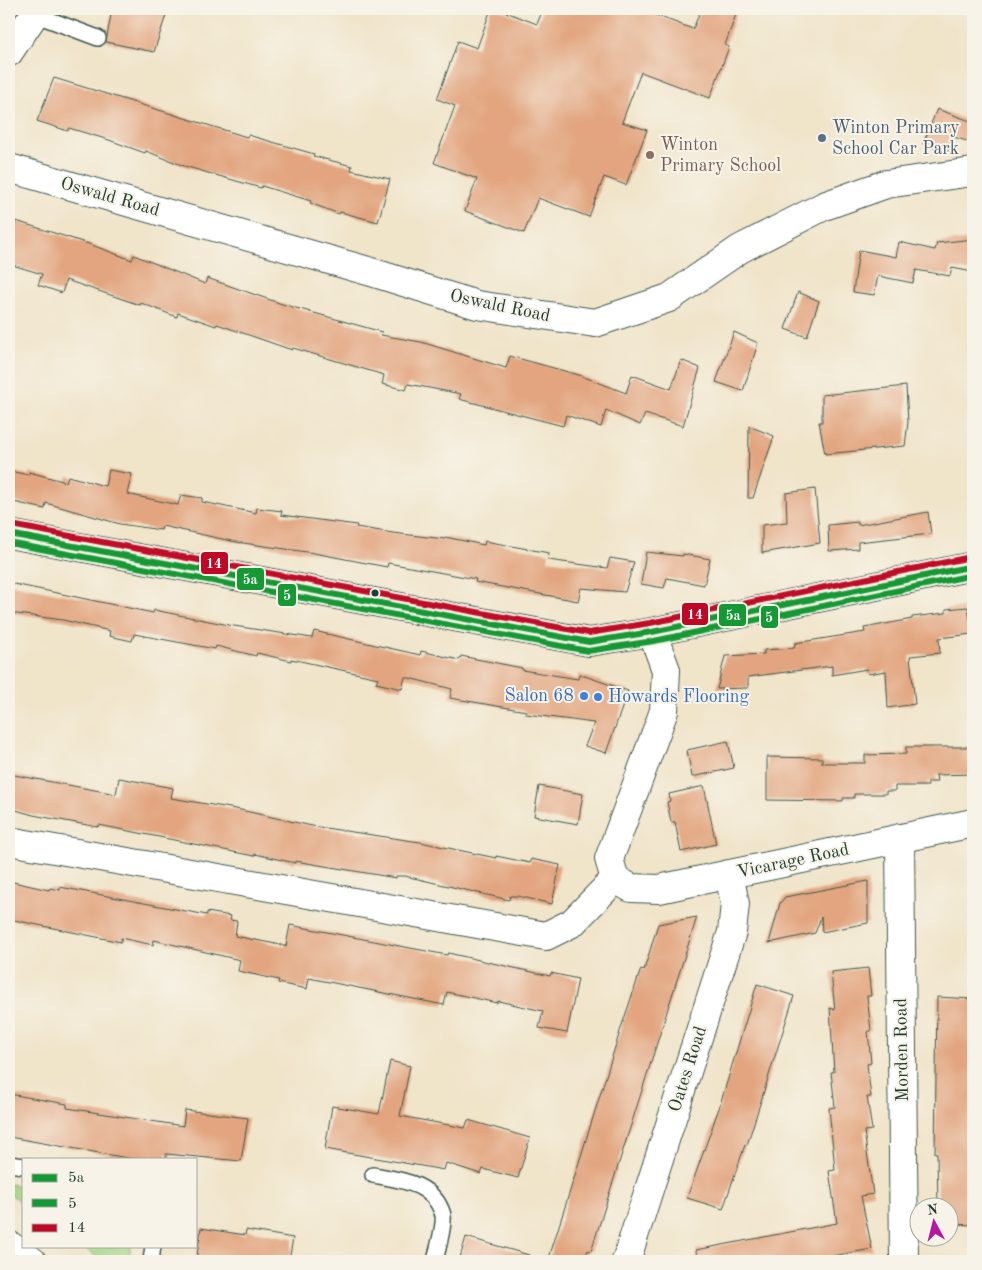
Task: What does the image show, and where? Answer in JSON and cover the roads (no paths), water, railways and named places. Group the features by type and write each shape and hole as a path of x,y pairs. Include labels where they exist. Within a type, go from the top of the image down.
{"street":[{"path":"9,52 36,11"},
{"name":"Oswald Road","path":"9,168 368,271 477,305 595,323 669,298 740,249 824,206 886,184 973,172"},
{"path":"9,534 589,642 652,632 973,566"},
{"path":"9,841 546,936 572,923 615,879 609,859 664,711 666,670 652,632"},
{"name":"Vicarage Road","path":"615,879 631,888 659,889 973,823"},
{"name":"Morden Road","path":"900,838 904,1261"},
{"name":"Oates Road","path":"626,1261 732,932 735,904 729,874"},
{"path":"9,1245 32,1261"}],"lane":[{"path":"36,11 98,38"},
{"path":"9,1164 22,1166"},
{"path":"373,1175 414,1182 431,1195 443,1216 435,1261"},
{"path":"151,1261 153,1248"}],"place":[{"name":"Winton Primary School Car Park","path":"822,138"},
{"name":"Winton Primary School","path":"650,155"},
{"name":"Salon 68","path":"584,696"},
{"name":"Howards Flooring","path":"598,697"}]}
